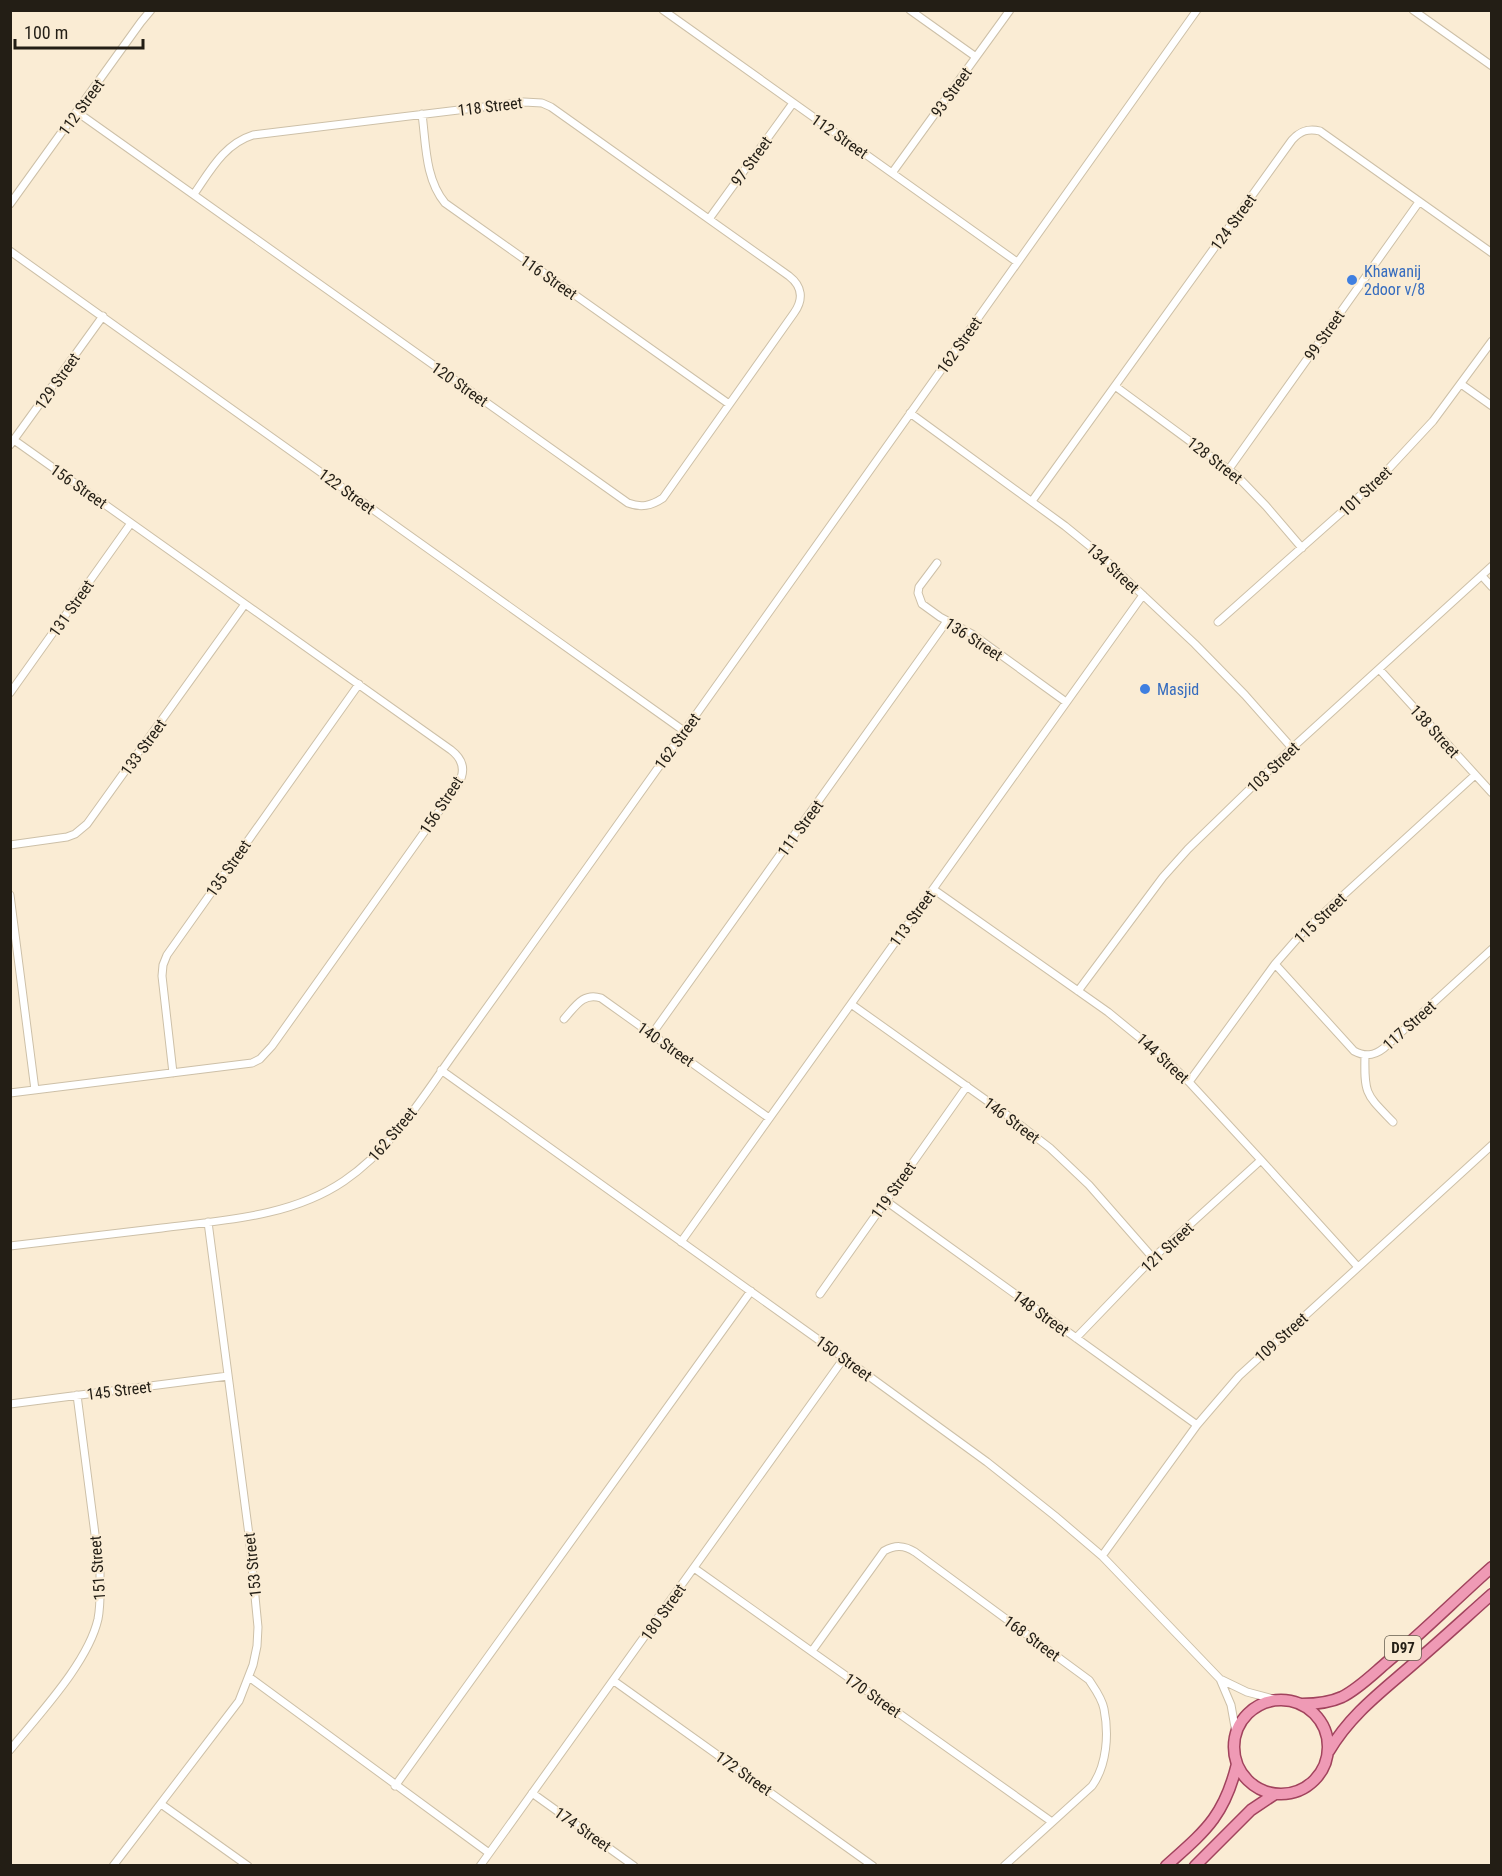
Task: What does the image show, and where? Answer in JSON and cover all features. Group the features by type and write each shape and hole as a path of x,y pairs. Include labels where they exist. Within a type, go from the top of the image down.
{"main road":[{"name":"D97","path":"1302,1704 1316,1704 1344,1696 1399,1652 1491,1567"},
{"name":"D97","path":"1328,1751 1336,1737 1357,1713 1491,1594"},
{"path":"1289,1700 1302,1704 1313,1712 1328,1737 1326,1763 1320,1775 1311,1784 1294,1792 1275,1794 1263,1791 1243,1776 1237,1764 1234,1749 1236,1734 1242,1721 1263,1703 1289,1700"},
{"path":"1166,1866 1208,1827 1231,1787 1237,1764"},
{"path":"1195,1866 1251,1810 1275,1794"}],"street":[{"name":"112 Street","path":"10,204 151,10"},
{"path":"910,10 976,57"},
{"name":"93 Street","path":"892,173 1010,10"},
{"name":"162 Street","path":"10,1246 208,1222 288,1208 340,1184 384,1147 684,731 1197,10"},
{"path":"1413,10 1491,66"},
{"name":"112 Street","path":"666,11 1017,262"},
{"name":"118 Street","path":"194,194 228,148 253,135 524,102 542,103 551,107 795,281 800,289 801,297 794,313"},
{"name":"97 Street","path":"708,219 793,103"},
{"name":"120 Street","path":"77,112 628,503 637,506 646,506 663,498 794,313"},
{"name":"116 Street","path":"422,114 432,183 437,194 445,203 729,404"},
{"name":"124 Street","path":"1032,501 1297,134 1304,130 1320,131 1491,253"},
{"name":"99 Street","path":"1229,469 1419,202"},
{"name":"122 Street","path":"10,251 684,731"},
{"name":"129 Street","path":"12,443 103,316"},
{"name":"101 Street","path":"1218,622 1398,460 1461,384 1491,341"},
{"path":"1461,384 1491,405"},
{"name":"128 Street","path":"1115,386 1229,469 1266,506 1302,548"},
{"name":"134 Street","path":"910,413 1032,501 1097,552 1232,681 1292,748"},
{"name":"156 Street","path":"10,1093 252,1063 267,1053 461,779 463,771 458,755 131,523 12,443"},
{"name":"131 Street","path":"10,693 131,523"},
{"name":"136 Street","path":"936,562 922,582 918,593 922,604 972,634 1066,702"},
{"name":"103 Street","path":"1078,991 1177,861 1292,748 1491,566"},
{"path":"1482,576 1491,587"},
{"name":"113 Street","path":"681,1242 1143,595"},
{"name":"133 Street","path":"10,845 67,837 75,834 87,824 246,604"},
{"name":"111 Street","path":"652,1034 947,621"},
{"name":"138 Street","path":"1379,669 1491,793"},
{"name":"135 Street","path":"174,1073 162,976 167,955 359,684"},
{"name":"115 Street","path":"1189,1082 1275,964 1303,932 1475,775"},
{"name":"144 Street","path":"933,889 1136,1034 1189,1082 1358,1267"},
{"path":"10,895 35,1090"},
{"name":"117 Street","path":"1275,964 1354,1051 1372,1055 1384,1048 1491,949"},
{"name":"140 Street","path":"564,1019 582,999 595,996 601,998 769,1118"},
{"name":"146 Street","path":"851,1004 1029,1131 1089,1185 1153,1258"},
{"path":"1365,1055 1366,1090 1393,1122"},
{"name":"150 Street","path":"441,1070 844,1358 1020,1488 1102,1556 1220,1679 1247,1692 1277,1700"},
{"name":"119 Street","path":"820,1294 967,1086"},
{"name":"109 Street","path":"1102,1556 1197,1425 1239,1376 1491,1145"},
{"name":"121 Street","path":"1076,1338 1153,1258 1261,1160"},
{"name":"148 Street","path":"886,1201 1197,1425"},
{"name":"153 Street","path":"113,1866 228,1718 249,1677 257,1646 258,1627 249,1534 208,1222"},
{"path":"395,1786 750,1291"},
{"name":"180 Street","path":"480,1866 844,1358"},
{"name":"145 Street","path":"10,1404 228,1376"},
{"name":"151 Street","path":"10,1750 79,1662 90,1642 98,1619 101,1596 100,1573 77,1395"},
{"name":"168 Street","path":"812,1651 884,1551 899,1546 908,1548 924,1559 1089,1680 1104,1708 1103,1764 1099,1776 1092,1786 1004,1866"},
{"name":"170 Street","path":"694,1568 1052,1822"},
{"path":"249,1677 489,1853"},
{"name":"150 Street","path":"1220,1679 1231,1705 1236,1734"},
{"name":"172 Street","path":"614,1681 873,1866"},
{"name":"174 Street","path":"532,1793 634,1866"},
{"path":"161,1804 248,1866"}],"place":[{"name":"Khawanij 2door v/8","path":"1352,280"},
{"name":"Masjid","path":"1145,689"}]}
